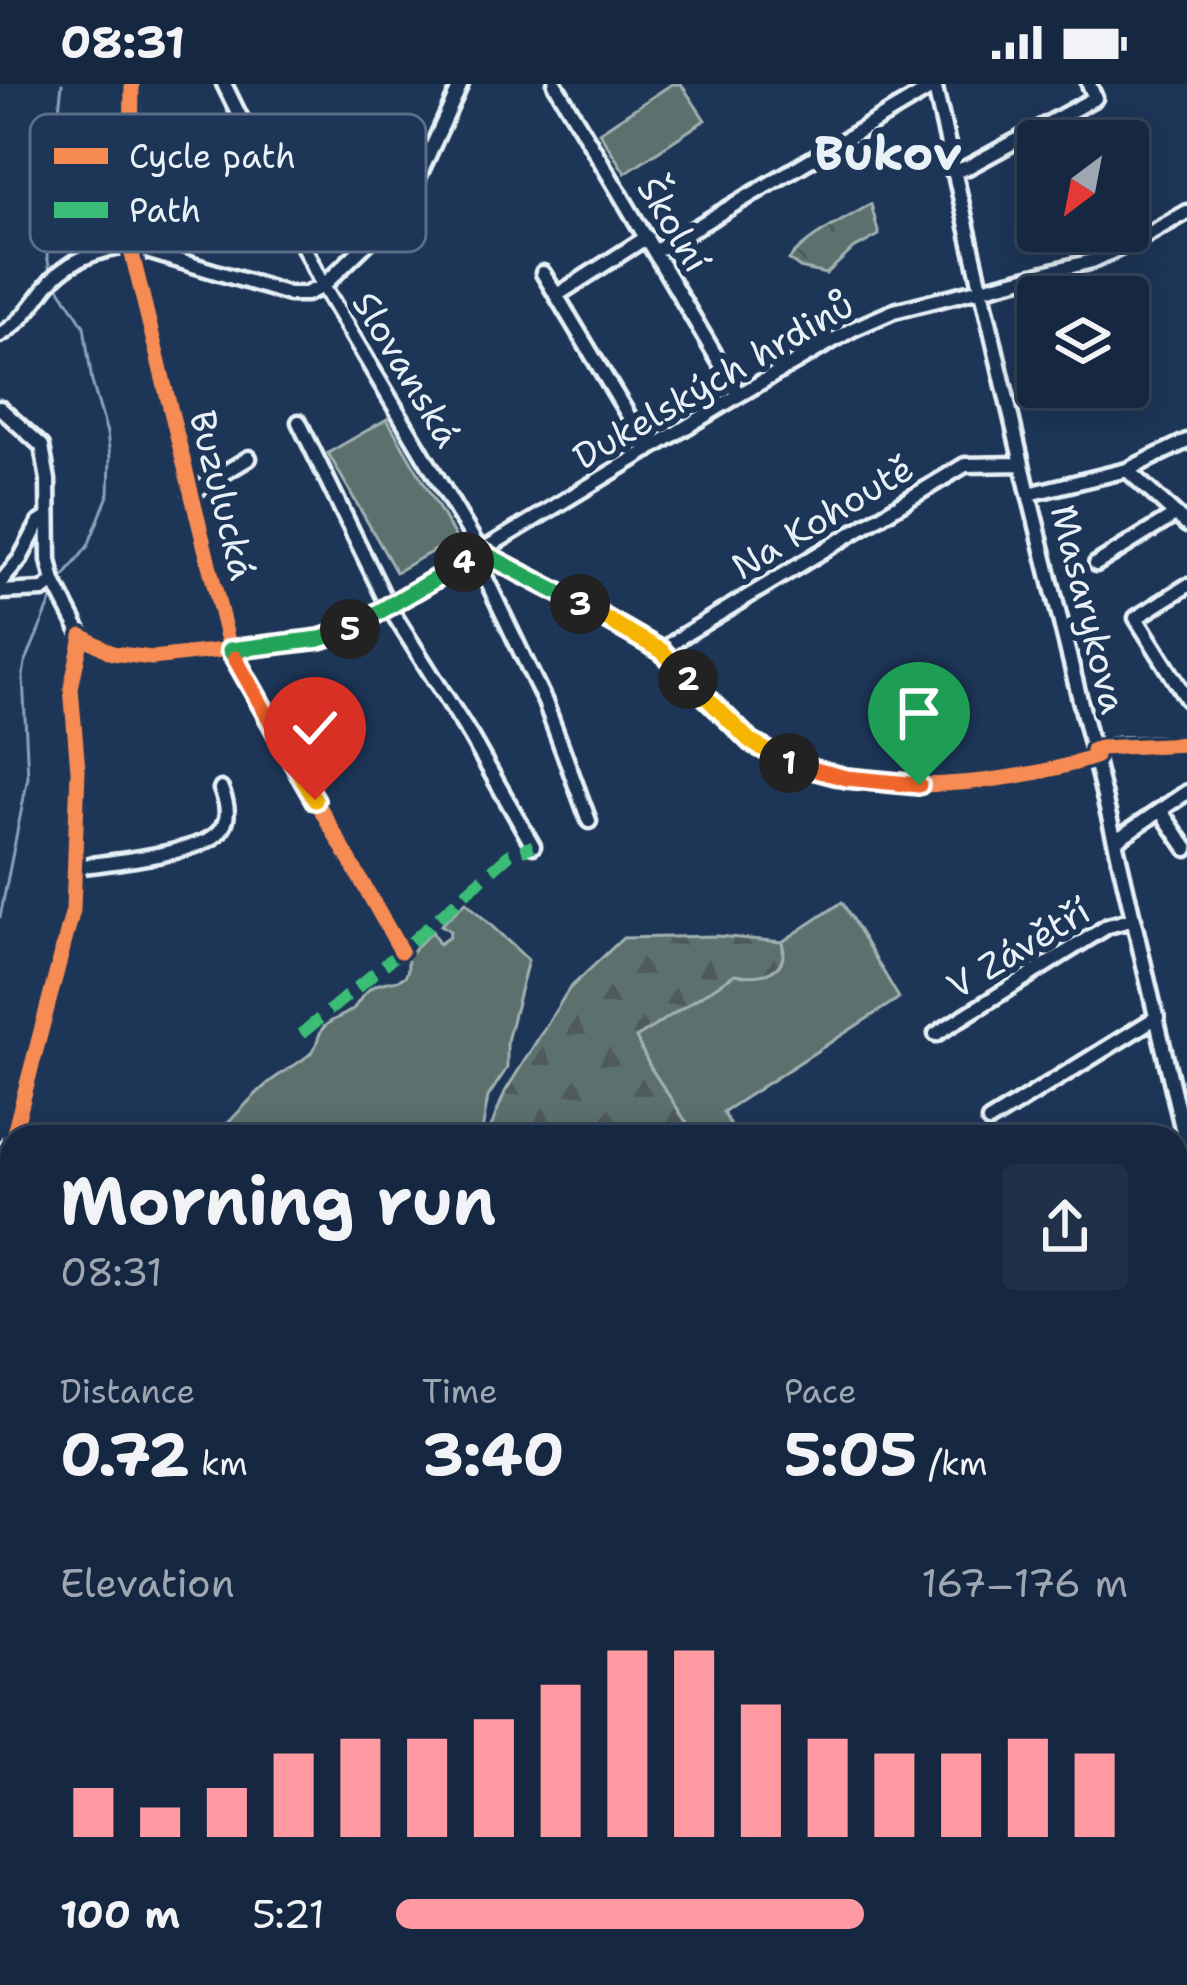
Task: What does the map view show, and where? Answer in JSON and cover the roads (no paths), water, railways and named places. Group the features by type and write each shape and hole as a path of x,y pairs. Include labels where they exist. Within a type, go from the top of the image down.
{"street":[{"name":"Buzulucká","path":"132,84 132,114"},
{"name":"Slovanská","path":"224,84 239,114"},
{"path":"426,160 461,84"},
{"name":"Školní","path":"555,84 740,395"},
{"path":"656,251 934,85"},
{"name":"Masarykova","path":"934,85 1029,494 1183,1115"},
{"path":"953,172 1092,91"},
{"name":"Dukelských hrdinů","path":"82,636 112,653 152,658 332,636 389,608 853,329 894,311 1092,261 1187,212"},
{"path":"557,295 647,237"},
{"path":"0,335 29,313 58,273 97,252"},
{"name":"Buzulucká","path":"131,252 230,650 400,951"},
{"path":"150,252 289,294 306,294 323,286 358,252"},
{"name":"Slovanská","path":"306,252 481,552 478,562 545,702 589,821"},
{"path":"543,273 649,450"},
{"path":"0,408 42,446 48,480 50,560 56,586 82,636 71,688 78,770 74,910 16,1125"},
{"path":"298,422 389,608 471,737 532,846"},
{"path":"1029,494 1127,470 1187,441"},
{"path":"191,493 249,458"},
{"name":"Na Kohoutě","path":"662,651 965,465 1022,464"},
{"path":"1127,470 1187,526"},
{"path":"1096,564 1175,514"},
{"path":"0,587 47,518"},
{"path":"481,552 662,651 751,742 802,767 890,784 988,782 1055,770 1117,746 1187,744"},
{"path":"0,587 43,590 56,586"},
{"path":"1187,586 1136,618 1187,699"},
{"path":"1172,676 1187,668"},
{"path":"75,867 153,855 214,837 227,822 221,789"},
{"path":"1115,841 1187,791"},
{"path":"1160,810 1187,849"},
{"name":"V Závětří","path":"936,1034 1108,926 1134,919"},
{"path":"989,1121 1157,1017"}],"waterway":[{"path":"58,114 62,84"},
{"path":"47,252 50,272"},
{"path":"57,284 84,326 110,457 109,493 88,546 59,583"},
{"path":"0,917 28,777 25,663 55,592"}],"district":[{"name":"Bukov","path":"888,153"}]}
